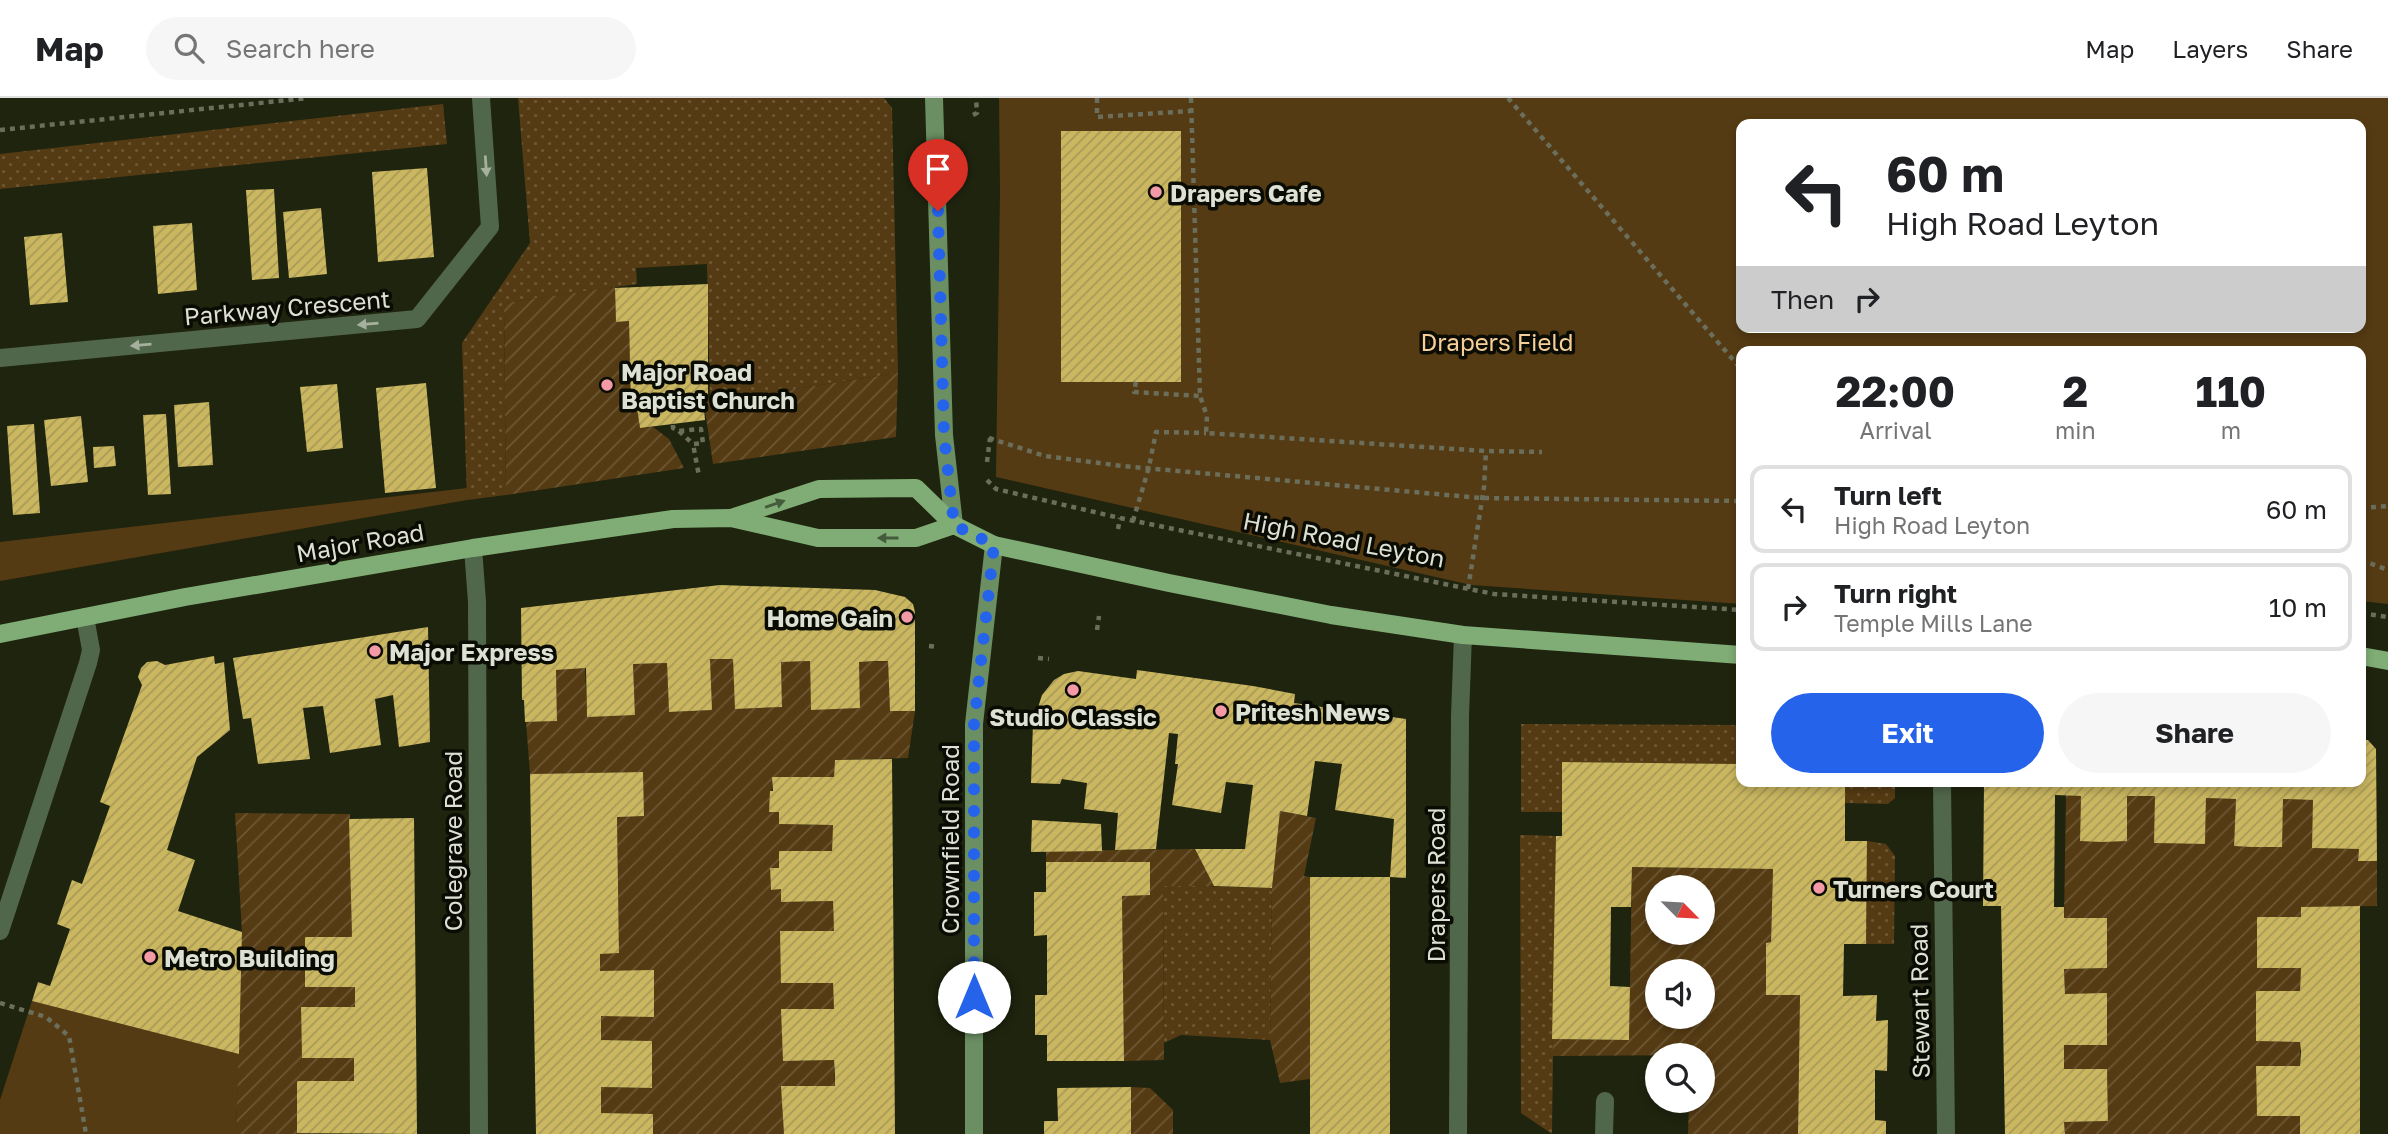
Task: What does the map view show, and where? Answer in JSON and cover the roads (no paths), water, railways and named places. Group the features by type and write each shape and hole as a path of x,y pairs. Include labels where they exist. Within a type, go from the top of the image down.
{"main road":[{"name":"Major Road","path":"0,634 185,597 473,548 673,519 731,518 818,538 916,538 954,525 916,488 819,489 731,518"},
{"path":"954,525 994,545 1331,615 1464,635 1736,655"},
{"path":"2366,657 2388,661"}],"street":[{"name":"Parkway Crescent","path":"0,358 417,319 490,227 481,98"},
{"path":"934,98 944,435 954,525"},
{"name":"Crownfield Road","path":"974,1134 974,724 994,545"},
{"name":"Colegrave Road","path":"473,548 477,601 479,1134"},
{"path":"0,931 88,663 91,650 85,617"},
{"name":"Drapers Road","path":"1458,1134 1460,716 1464,635"},
{"name":"Stewart Road","path":"1942,787 1946,1134"},
{"path":"1604,1134 1605,1101"}],"place":[{"name":"Drapers Cafe","path":"1156,192"},
{"name":"Major Road Baptist Church","path":"607,385"},
{"name":"Home Gain","path":"907,617"},
{"name":"Major Express","path":"375,651"},
{"name":"Studio Classic","path":"1073,690"},
{"name":"Pritesh News","path":"1221,711"},
{"name":"Turners Court","path":"1819,888"},
{"name":"Metro Building","path":"150,957"}],"park label":[{"name":"Drapers Field","path":"1497,341"}]}
